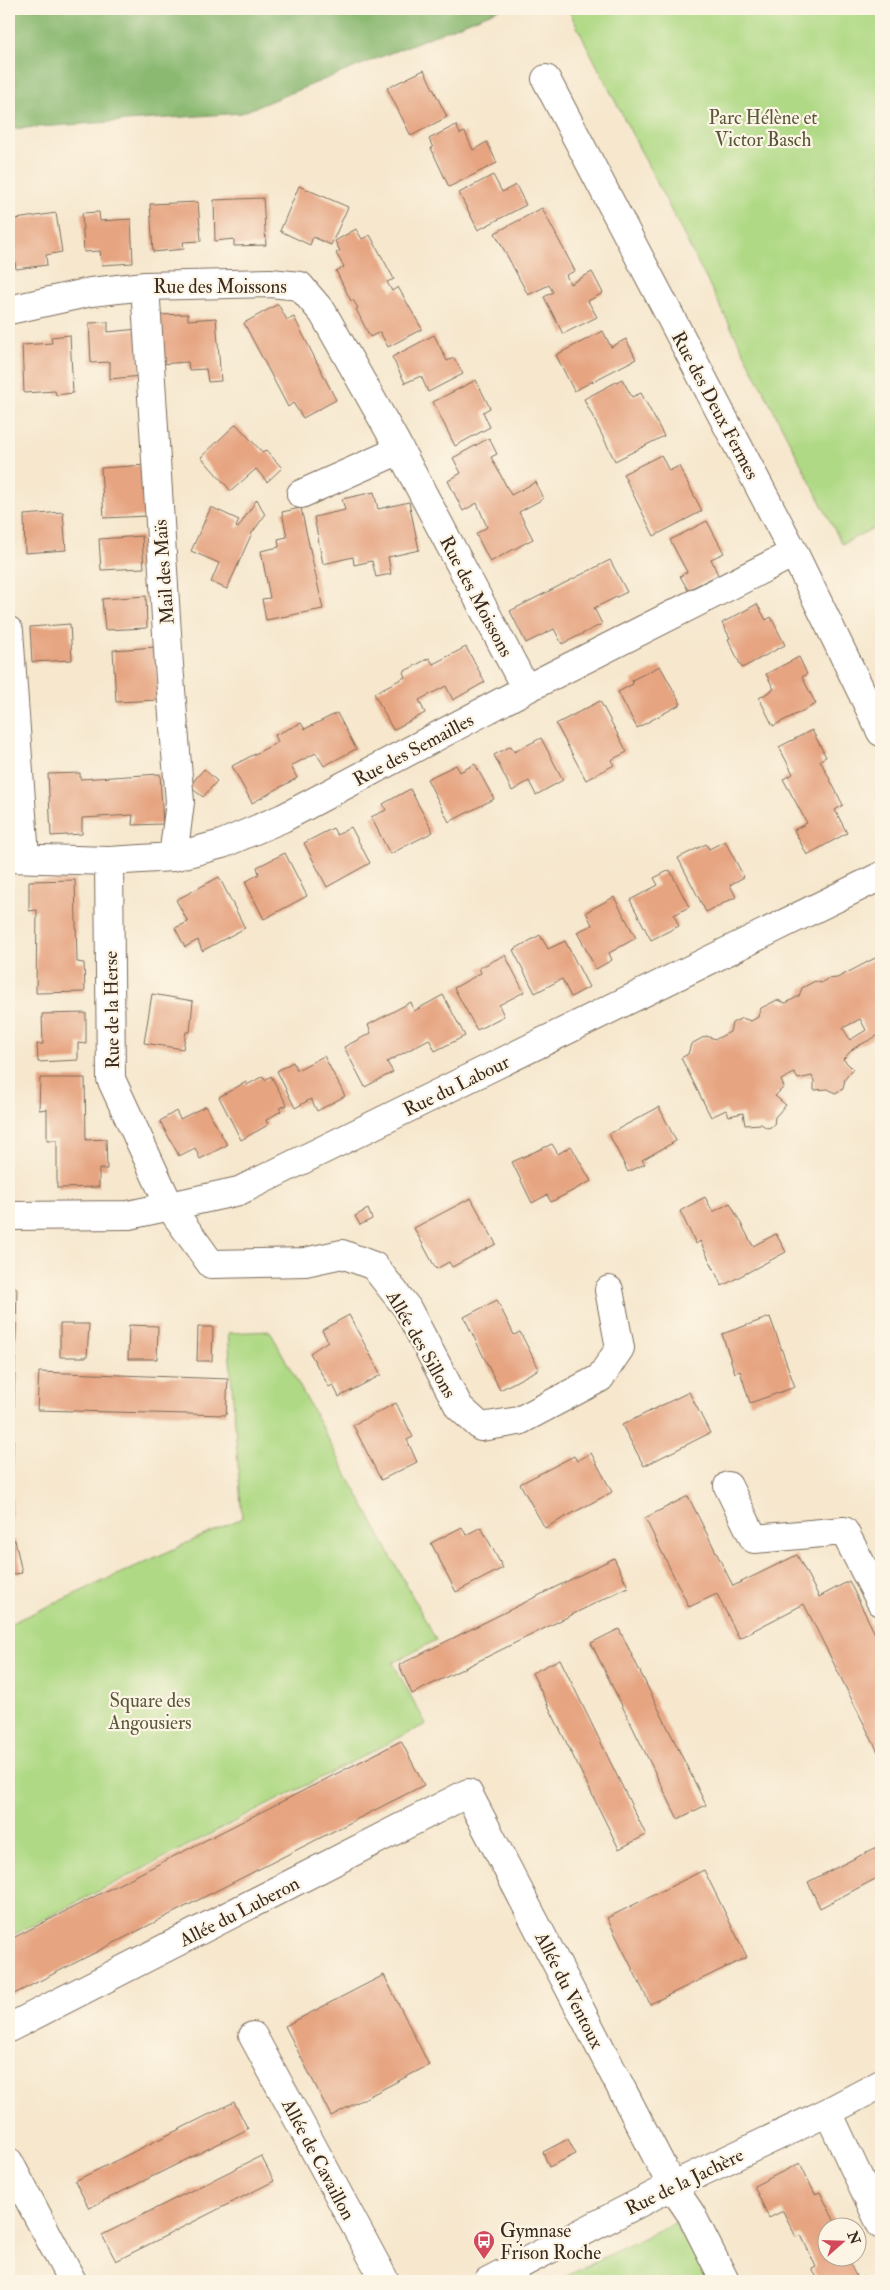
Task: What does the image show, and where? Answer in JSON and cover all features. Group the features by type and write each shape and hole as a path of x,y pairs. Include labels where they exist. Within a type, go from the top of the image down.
{"street":[{"name":"Rue des Deux Fermes","path":"546,79 794,553 881,732"},
{"name":"Rue des Moissons","path":"9,310 92,292 145,286 270,283 300,286 323,313 400,450 526,689"},
{"name":"Mail des Maïs","path":"145,286 169,665 180,802 173,856"},
{"path":"301,494 400,450"},
{"name":"Rue des Semailles","path":"17,857 109,861 173,856 222,844 283,818 526,689 794,553"},
{"path":"9,631 17,857"},
{"name":"Rue de la Herse","path":"109,861 111,1079 170,1207"},
{"name":"Rue du Labour","path":"9,1216 129,1215 239,1191 881,876"},
{"name":"Allée des Sillons","path":"170,1207 211,1264 305,1262 342,1254 374,1266 407,1308 458,1407 481,1426 519,1421 600,1378 620,1348 609,1290"},
{"path":"728,1486 754,1539 844,1531 881,1602"},
{"name":"Allée du Luberon","path":"9,2028 468,1793"},
{"name":"Allée du Ventoux","path":"468,1793 672,2186 691,2214 725,2281"},
{"name":"Allée de Cavaillon","path":"253,2036 385,2281"},
{"name":"Rue de la Jachère","path":"488,2281 672,2186 828,2112 881,2084"},
{"path":"828,2112 881,2225"},
{"path":"9,2162 15,2187 72,2281"}],"green space":[{"path":"9,9 500,9 241,113 9,129"},
{"name":"Parc Hélène et Victor Basch","path":"568,9 881,9 881,524 842,544"},
{"name":"Square des Angousiers","path":"270,1331 436,1640 393,1663 426,1724 9,1937 9,1624 242,1518 228,1333"},
{"path":"691,2214 725,2281 557,2281"}],"building":[{"path":"424,70 447,117 411,136 387,88"},
{"path":"456,125 460,134 465,132 473,150 487,142 497,163 449,187 431,148 433,148 429,139"},
{"path":"493,175 502,192 516,185 526,205 478,230 459,193"},
{"path":"299,186 348,207 331,245 313,237 310,245 280,231"},
{"path":"263,198 266,245 234,246 234,239 215,241 214,200"},
{"path":"198,202 201,241 183,242 184,249 153,252 150,204"},
{"path":"542,208 575,271 566,275 570,284 592,272 603,293 588,301 597,317 563,334 544,297 553,292 549,285 528,295 495,233"},
{"path":"99,212 100,221 131,219 133,263 102,265 100,251 84,252 82,213"},
{"path":"56,213 62,252 46,255 47,265 16,269 9,220"},
{"path":"356,229 362,239 370,235 394,279 387,282 392,291 398,287 422,329 388,347 380,332 370,337 356,309 358,308 353,300 351,301 336,271 344,267 336,253 340,251 335,241"},
{"path":"278,304 287,320 294,317 336,400 303,418 293,403 288,407 244,323"},
{"path":"188,314 188,320 216,318 221,381 208,382 206,369 189,370 188,362 159,364 156,315"},
{"path":"108,322 108,332 138,329 141,376 110,379 110,362 91,363 89,323"},
{"path":"603,331 611,347 626,339 636,359 574,391 556,355"},
{"path":"70,335 73,393 56,395 55,391 24,393 22,345 52,343 51,337"},
{"path":"434,335 447,361 454,358 463,374 428,392 421,376 405,383 392,357"},
{"path":"622,379 632,397 641,393 664,436 615,461 584,399"},
{"path":"476,380 490,408 483,412 490,427 455,446 433,402"},
{"path":"236,424 263,453 266,450 282,468 267,482 256,469 231,491 201,457"},
{"path":"489,438 497,454 491,457 511,495 536,482 543,499 519,512 533,539 490,562 476,534 487,527 477,503 463,511 448,481 461,473 453,458"},
{"path":"661,455 669,471 679,466 702,511 654,536 623,474"},
{"path":"146,465 148,516 104,518 101,468"},
{"path":"374,492 378,509 409,502 419,550 388,557 391,574 376,577 372,561 354,565 353,557 323,564 314,517 345,510 342,499"},
{"path":"257,499 265,515 252,533 227,589 211,582 219,563 191,551 211,507 239,520 236,527 238,528"},
{"path":"301,508 323,609 266,620 262,599 270,598 261,551 279,547 278,539 287,537 282,512"},
{"path":"63,512 66,550 25,553 24,515"},
{"path":"707,521 724,553 711,559 718,575 688,590 680,576 687,572 670,540"},
{"path":"142,536 144,568 101,570 99,539"},
{"path":"610,560 627,592 594,608 602,624 562,644 554,629 526,643 510,611"},
{"path":"146,596 147,628 105,630 102,599"},
{"path":"757,604 766,620 771,617 785,645 742,668 722,623"},
{"path":"70,624 72,660 32,662 30,627"},
{"path":"156,647 159,700 116,702 113,650"},
{"path":"466,647 485,682 453,700 446,686 419,700 425,713 393,730 374,693 405,677 403,672 429,658 433,664"},
{"path":"799,657 807,674 802,677 816,704 773,726 759,698 774,689 766,674"},
{"path":"660,666 681,704 637,728 618,692 633,684 632,680"},
{"path":"600,701 627,752 611,760 614,765 586,780 556,724"},
{"path":"337,713 356,749 324,766 316,753 304,759 291,766 297,778 252,803 232,766 278,742 275,735 301,723 305,729"},
{"path":"812,730 826,757 820,760 843,805 835,810 847,833 807,855 794,830 807,823 783,779 793,774 779,747"},
{"path":"541,738 563,780 536,795 529,781 512,791 494,755 511,746 514,752"},
{"path":"475,764 494,799 449,822 427,779 456,765 460,772"},
{"path":"204,769 217,781 203,797 189,786"},
{"path":"80,773 80,779 160,774 163,824 132,825 133,815 82,818 82,834 51,836 48,774"},
{"path":"410,789 433,832 390,854 371,817 386,810 383,804"},
{"path":"351,827 370,863 327,887 304,843 333,828 337,835"},
{"path":"725,841 744,877 730,885 736,897 706,912 678,858 706,844 709,849"},
{"path":"285,853 307,896 264,919 245,882 259,874 257,867"},
{"path":"670,870 689,907 674,915 679,926 651,940 630,900 658,885 654,878"},
{"path":"219,877 245,928 202,951 198,940 185,947 175,928 188,922 176,900"},
{"path":"75,880 77,962 84,963 85,992 36,993 37,910 29,911 29,881"},
{"path":"614,897 636,938 609,953 612,960 596,969 577,932 592,925 586,912"},
{"path":"540,935 548,949 565,941 589,987 571,997 562,979 535,993 513,950"},
{"path":"505,955 524,992 499,1005 504,1016 477,1030 454,988 481,973 479,968"},
{"path":"881,955 881,1034 854,1048 843,1059 853,1069 845,1079 843,1089 835,1093 828,1089 814,1090 812,1076 798,1079 794,1073 781,1080 784,1087 775,1096 786,1105 775,1117 774,1126 767,1128 761,1124 745,1125 743,1113 729,1116 726,1110 711,1117 681,1058 688,1054 691,1044 706,1036 716,1039 730,1032 732,1023 742,1018 751,1021 758,1017 761,1008 777,1000 786,1003 799,996 802,988 815,981 821,983 827,979 837,978","holes":["860,1019 866,1030 850,1040 843,1028"]},
{"path":"152,994 193,1001 190,1032 186,1032 183,1049 144,1043"},
{"path":"443,995 465,1036 435,1051 429,1039 387,1062 393,1072 365,1087 344,1047 371,1033 368,1025 411,1002 414,1011"},
{"path":"86,1013 86,1044 78,1043 78,1060 38,1062 37,1044 43,1044 42,1014"},
{"path":"324,1056 345,1096 317,1111 311,1099 295,1108 277,1071 293,1062 297,1070"},
{"path":"263,1076 265,1080 271,1076 287,1105 279,1108 281,1111 266,1120 268,1125 241,1140 219,1097 246,1082 247,1085"},
{"path":"40,1078 85,1078 86,1140 106,1139 107,1169 99,1169 99,1187 57,1188 57,1140 47,1140 47,1109 39,1110"},
{"path":"206,1106 227,1145 200,1159 195,1148 179,1156 160,1121 176,1111 180,1119"},
{"path":"659,1107 676,1141 642,1160 645,1164 628,1172 609,1134"},
{"path":"552,1144 558,1154 571,1146 591,1181 551,1202 547,1195 532,1203 512,1162"},
{"path":"705,1197 713,1212 730,1203 753,1246 776,1234 786,1252 722,1286 700,1241 696,1244 680,1211"},
{"path":"471,1198 496,1244 452,1267 449,1262 436,1269 414,1228"},
{"path":"368,1209 372,1219 360,1225 355,1216"},
{"path":"9,1288 17,1288 11,1529 9,1529"},
{"path":"497,1300 514,1335 520,1332 539,1369 500,1390 464,1317"},
{"path":"349,1315 381,1375 339,1397 333,1385 329,1387 310,1353 328,1341 322,1330"},
{"path":"770,1317 795,1387 750,1403 740,1371 735,1373 722,1334"},
{"path":"60,1324 89,1324 87,1357 60,1357"},
{"path":"129,1325 158,1326 157,1359 128,1359"},
{"path":"198,1327 213,1327 212,1361 197,1361"},
{"path":"39,1372 228,1379 226,1415 37,1410"},
{"path":"689,1392 710,1433 644,1466 622,1425"},
{"path":"396,1403 413,1437 407,1440 417,1462 381,1480 353,1425"},
{"path":"591,1453 612,1492 545,1528 520,1484 574,1456 577,1461"},
{"path":"688,1496 733,1586 797,1555 819,1597 849,1581 881,1646 881,1758 804,1604 739,1638 717,1594 689,1607 645,1518"},
{"path":"462,1527 466,1535 481,1527 503,1568 456,1592 431,1543"},
{"path":"15,1540 22,1573 9,1575 9,1541"},
{"path":"614,1558 628,1587 412,1694 399,1665"},
{"path":"619,1629 706,1805 678,1819 591,1643"},
{"path":"560,1659 646,1835 619,1849 532,1673"},
{"path":"401,1741 424,1785 12,1995 9,1990 9,1940"},
{"path":"881,1845 881,1876 820,1908 808,1882"},
{"path":"704,1870 747,1957 650,2004 607,1918"},
{"path":"384,1975 429,2065 331,2116 285,2026"},
{"path":"234,2102 248,2129 89,2208 75,2181"},
{"path":"568,2139 576,2154 549,2167 543,2152"},
{"path":"261,2156 274,2181 116,2261 102,2235"},
{"path":"800,2163 815,2194 820,2192 833,2218 818,2218 818,2268 852,2268 858,2280 863,2277 865,2281 819,2281 812,2269 816,2267 801,2235 796,2237 783,2211 769,2218 754,2186"}],"place":[{"name":"Gymnase Frison Roche","path":"484,2260"}]}
